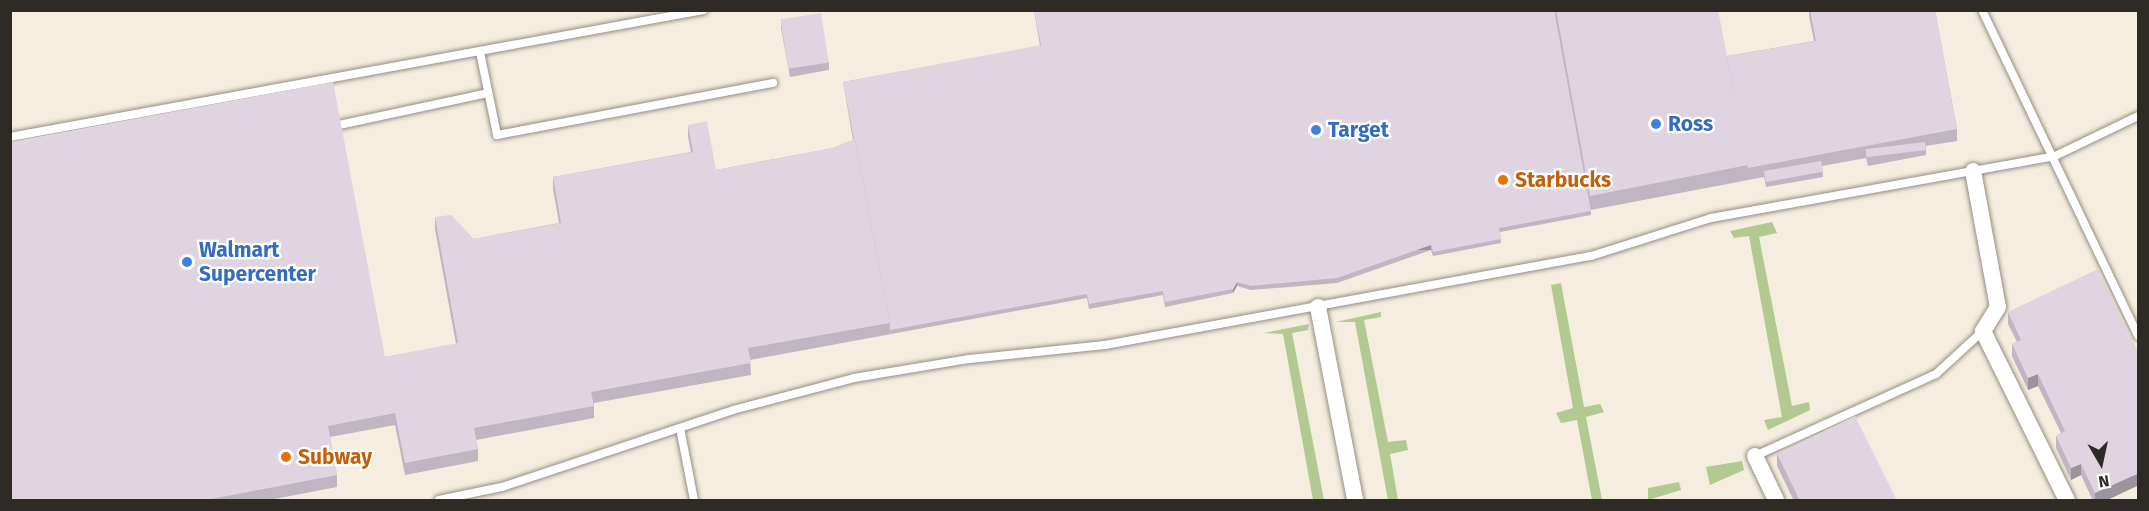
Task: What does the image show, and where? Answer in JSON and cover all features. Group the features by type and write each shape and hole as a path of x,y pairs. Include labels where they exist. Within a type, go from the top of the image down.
{"street":[{"path":"1973,171 1998,307 1983,331 2063,499"},
{"path":"1318,308 1355,501"},
{"path":"1755,456 1776,501"}],"lane":[{"path":"10,137 703,10"},
{"path":"1982,10 2055,156 2139,335"},
{"path":"480,52 496,135 773,83"},
{"path":"339,125 488,93"},
{"path":"439,501 502,487 680,428 884,372 1105,345 1318,308 1591,256 1711,218 2055,156 2139,116"},
{"path":"1755,456 1936,374 1983,331"},
{"path":"680,428 694,501"}],"green space":[{"path":"1772,222 1777,233 1759,237 1792,406 1809,402 1810,410 1768,430 1764,420 1782,417 1749,236 1734,238 1730,231"},
{"path":"1561,283 1584,407 1600,404 1604,412 1586,417 1602,500 1592,500 1577,420 1561,423 1556,413 1573,408 1551,285"},
{"path":"1381,312 1381,317 1364,320 1388,442 1406,440 1408,450 1390,454 1398,500 1388,500 1355,322 1336,322"},
{"path":"1309,324 1308,330 1292,333 1324,500 1313,500 1283,334 1264,333"},
{"path":"1742,461 1744,470 1710,485 1706,467"},
{"path":"1679,482 1681,490 1648,500 1648,488"}],"building":[{"name":"Target","path":"1034,10 1554,10 1591,211 1499,228 1501,239 1433,252 1431,245 1337,278 1251,286 1237,282 1233,289 1165,302 1163,291 1089,304 1087,294 890,330 843,82 1041,45"},
{"name":"Ross","path":"1556,10 1718,10 1748,165 1590,196"},
{"path":"1810,10 1935,10 1957,129 1748,168 1727,56 1816,41"},
{"path":"821,13 829,62 788,69 781,19"},
{"path":"333,82 385,357 458,343 435,217 451,215 474,239 561,223 553,177 693,152 688,125 707,121 716,170 833,148 855,139 890,323 748,348 751,363 591,392 594,406 474,428 478,449 405,463 395,413 328,426 337,475 201,501 10,501 10,142"},
{"path":"1925,142 1926,150 1866,157 1865,149"},
{"path":"1821,161 1823,172 1766,182 1764,171"},
{"path":"2098,269 2139,354 2139,473 2095,493 2081,464 2071,468 2056,436 2065,431 2038,374 2028,378 2012,344 2021,340 2008,312"},
{"path":"1855,416 1897,501 1800,501 1777,454"}],"place":[{"name":"Ross","path":"1656,124"},
{"name":"Target","path":"1316,130"},
{"name":"Starbucks","path":"1503,180"},
{"name":"Walmart Supercenter","path":"187,262"},
{"name":"Subway","path":"286,457"}]}
